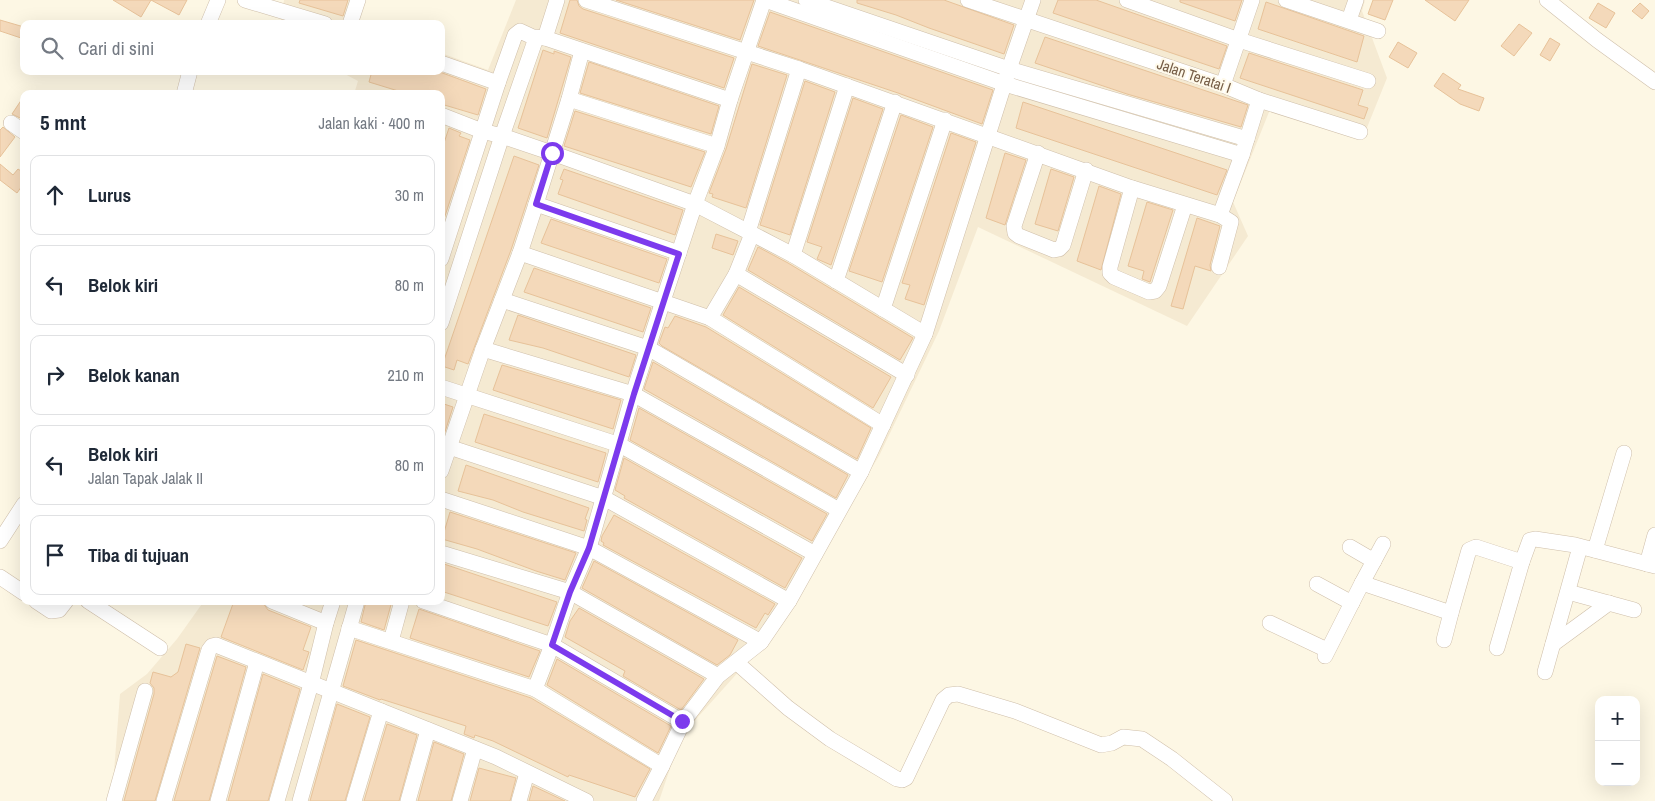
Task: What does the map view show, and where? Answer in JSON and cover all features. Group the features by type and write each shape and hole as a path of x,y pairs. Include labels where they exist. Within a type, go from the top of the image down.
{"street":[{"path":"210,20 218,0"},
{"path":"246,0 312,20"},
{"path":"351,20 358,0"},
{"path":"445,311 533,36 557,0"},
{"path":"586,0 800,69 990,135 1132,188 1220,215 1231,222 1219,266"},
{"path":"535,689 570,592 589,548 663,301 695,204 717,146 730,100 764,0 1005,84 1242,155"},
{"path":"806,0 1010,69 1247,139"},
{"name":"Jalan Teratai I","path":"968,0 1028,19 1259,100 1360,132"},
{"path":"644,801 682,722 718,676 761,642 789,601 861,472 907,375 924,334 1033,0"},
{"path":"1127,0 1238,40 1368,80"},
{"path":"1222,86 1252,0"},
{"path":"1286,0 1305,3 1378,32"},
{"path":"1349,20 1356,0"},
{"path":"1547,0 1597,40 1655,82"},
{"path":"445,247 515,35 533,36 730,100"},
{"path":"445,459 483,349 520,253 570,100 582,52"},
{"path":"445,64 498,82"},
{"path":"710,318 736,274 800,69"},
{"path":"185,90 189,75"},
{"path":"793,255 847,86"},
{"path":"570,100 717,146"},
{"path":"1220,215 1242,155 1259,100"},
{"path":"836,281 895,102"},
{"path":"445,117 483,132 552,153 695,204 793,255 924,334"},
{"path":"883,309 945,120"},
{"path":"11,123 20,129"},
{"path":"1038,153 1014,226 1015,233 1018,236 1054,250 1059,249 1063,245 1086,170"},
{"path":"1132,188 1110,267 1110,273 1114,277 1149,292 1155,291 1159,286 1184,205"},
{"path":"536,204 679,254"},
{"path":"520,253 710,318 883,425"},
{"path":"736,274 907,375"},
{"path":"502,300 648,348 861,472"},
{"path":"483,349 634,394 839,510"},
{"path":"445,388 620,445 815,554"},
{"path":"449,447 604,498 789,601"},
{"path":"1545,672 1568,592 1587,549 1624,453"},
{"path":"445,500 589,548 761,642"},
{"path":"0,541 20,510"},
{"path":"1497,648 1530,540 1535,539 1587,549 1651,565 1655,535"},
{"path":"1270,623 1326,653 1383,544"},
{"path":"1350,547 1374,561"},
{"path":"1444,640 1469,550 1476,547 1522,562"},
{"path":"445,554 570,592 718,676"},
{"path":"0,577 20,590"},
{"path":"1316,584 1352,603"},
{"path":"1362,584 1451,613"},
{"path":"1568,592 1634,610"},
{"path":"1553,644 1609,603"},
{"path":"42,605 51,611 59,610 63,605"},
{"path":"94,605 160,648"},
{"path":"282,605 337,629 391,641 535,689 662,766"},
{"path":"277,801 321,688 337,629 334,605"},
{"path":"300,801 321,688 337,629 354,605"},
{"path":"391,641 401,605"},
{"path":"435,605 552,645 682,722"},
{"path":"164,801 209,650 212,646 216,645 475,749 527,773 576,799"},
{"path":"218,801 258,662"},
{"path":"736,662 788,708 830,739 897,779 902,780 906,778 943,700 949,695 958,694 1015,711 1101,745 1112,743 1123,737 1142,739 1172,759 1225,801"},
{"path":"114,801 145,691"},
{"path":"354,801 381,711"},
{"path":"408,801 428,730"},
{"path":"460,801 475,749"},
{"path":"519,801 527,773"}],"shaded area":[{"path":"284,0 363,0 358,20 281,20"},
{"path":"516,0 1365,0 1362,11 1387,78 1364,135 1271,107 1233,202 1248,236 1187,326 978,227 939,331 879,456 766,641 681,736 659,801 109,801 113,785 120,694 147,674 177,639 201,605 445,605 445,90 355,90 358,81 347,75 445,75 445,54 488,70"}],"building":[{"path":"113,0 151,0 141,17"},
{"path":"151,0 187,0 179,15"},
{"path":"300,0 348,0 343,16 299,3"},
{"path":"570,0 577,0 579,6 583,9 734,58 724,88 560,33"},
{"path":"616,0 754,0 740,40"},
{"path":"857,0 944,0 1014,25 1004,54 857,3"},
{"path":"1058,0 1096,0 1227,46 1219,69 1053,13"},
{"path":"1180,0 1242,0 1235,21 1180,2"},
{"path":"1373,0 1393,0 1385,20 1368,14"},
{"path":"1425,0 1469,0 1455,21"},
{"path":"1266,2 1364,36 1357,62 1258,29"},
{"path":"1598,3 1615,13 1606,28 1589,18"},
{"path":"1640,3 1649,11 1642,19 1632,11"},
{"path":"770,12 993,90 982,124 898,93 758,46"},
{"path":"0,20 20,26 20,38 0,31"},
{"path":"1519,24 1532,33 1514,56 1501,46"},
{"path":"1045,37 1248,105 1241,127 1127,94 1035,63"},
{"path":"1550,38 1560,44 1550,61 1540,55"},
{"path":"1398,42 1417,53 1408,68 1389,57"},
{"path":"543,50 554,54 554,51 571,57 547,138 518,128"},
{"path":"1249,53 1363,90 1358,105 1368,108 1364,119 1240,78"},
{"path":"589,62 719,106 711,134 580,93"},
{"path":"752,64 787,75 746,208 712,197 713,194 709,193 726,149"},
{"path":"1443,73 1461,85 1458,89 1484,98 1479,111 1460,104 1434,86"},
{"path":"445,74 486,89 478,115 445,105 445,90 395,90 369,82 371,75"},
{"path":"805,81 835,92 790,235 760,225"},
{"path":"853,98 883,109 831,265 817,259 822,247 807,242"},
{"path":"20,102 20,118 12,114"},
{"path":"1023,102 1227,170 1217,195 1016,128"},
{"path":"575,111 705,152 691,187 564,146"},
{"path":"901,115 933,127 882,282 849,271"},
{"path":"3,127 15,137 0,157 0,130"},
{"path":"449,128 461,133 459,136 470,140 445,216 445,140"},
{"path":"951,133 976,142 924,305 905,299 910,285 902,283"},
{"path":"1005,153 1026,160 1005,225 986,218"},
{"path":"514,156 539,165 511,250 468,364 457,360 454,370 445,367 445,357"},
{"path":"0,164 13,175 18,169 20,170 20,189 17,193 0,180"},
{"path":"564,169 683,210 675,235 558,194 563,180 560,179"},
{"path":"1051,169 1074,177 1058,231 1035,224"},
{"path":"1099,186 1121,194 1101,270 1077,261"},
{"path":"1147,202 1173,210 1150,282 1142,279 1144,271 1128,266"},
{"path":"1197,218 1220,226 1210,265 1211,271 1195,266 1183,309 1171,306"},
{"path":"551,219 667,259 659,283 541,243"},
{"path":"716,234 738,241 733,255 712,248"},
{"path":"758,247 913,338 900,360 748,270"},
{"path":"534,268 651,308 643,332 524,292"},
{"path":"739,287 891,377 873,408 723,315"},
{"path":"518,315 636,355 629,377 543,348 509,340"},
{"path":"675,316 706,327 871,428 857,459 662,346 659,343 665,327 668,328"},
{"path":"653,362 848,475 836,498 644,389"},
{"path":"502,365 621,400 613,429 493,390"},
{"path":"445,404 453,407 445,432"},
{"path":"639,408 827,514 812,541 630,440"},
{"path":"484,414 606,453 598,482 475,442"},
{"path":"624,458 802,558 785,588 624,498 625,496 615,490"},
{"path":"466,465 589,508 585,519 587,520 584,531 523,512 493,500 458,491"},
{"path":"450,512 576,553 565,580 445,540 445,529"},
{"path":"614,515 775,604 768,615 765,613 756,628 603,545 604,543 601,541 602,536"},
{"path":"594,561 738,640 730,655 717,665 582,588"},
{"path":"445,564 557,602 548,626 445,592"},
{"path":"233,605 264,605 268,610 311,627 303,650 309,652 303,670 221,637"},
{"path":"365,605 391,605 384,630 361,622"},
{"path":"579,608 704,679 681,710 623,676 625,671 565,637 570,621"},
{"path":"419,609 540,651 529,677 410,638"},
{"path":"356,640 531,698 650,769 635,797 569,775 568,777 493,741 475,735 474,738 464,734 466,726 380,700 343,686"},
{"path":"186,644 200,648 155,801 124,801 154,694 154,688 150,683 153,672 171,677 178,672"},
{"path":"217,656 246,667 209,801 174,801"},
{"path":"557,659 671,726 658,753 547,685"},
{"path":"263,674 300,689 268,801 228,801"},
{"path":"337,704 370,717 345,801 310,801"},
{"path":"387,724 417,735 399,801 364,801"},
{"path":"434,742 464,754 451,801 418,801"},
{"path":"479,768 516,778 510,801 470,801"},
{"path":"533,786 565,801 529,801"}],"route":[{"path":"552,153 536,204 679,254 634,394 589,548 570,592 552,645 682,721"}]}
